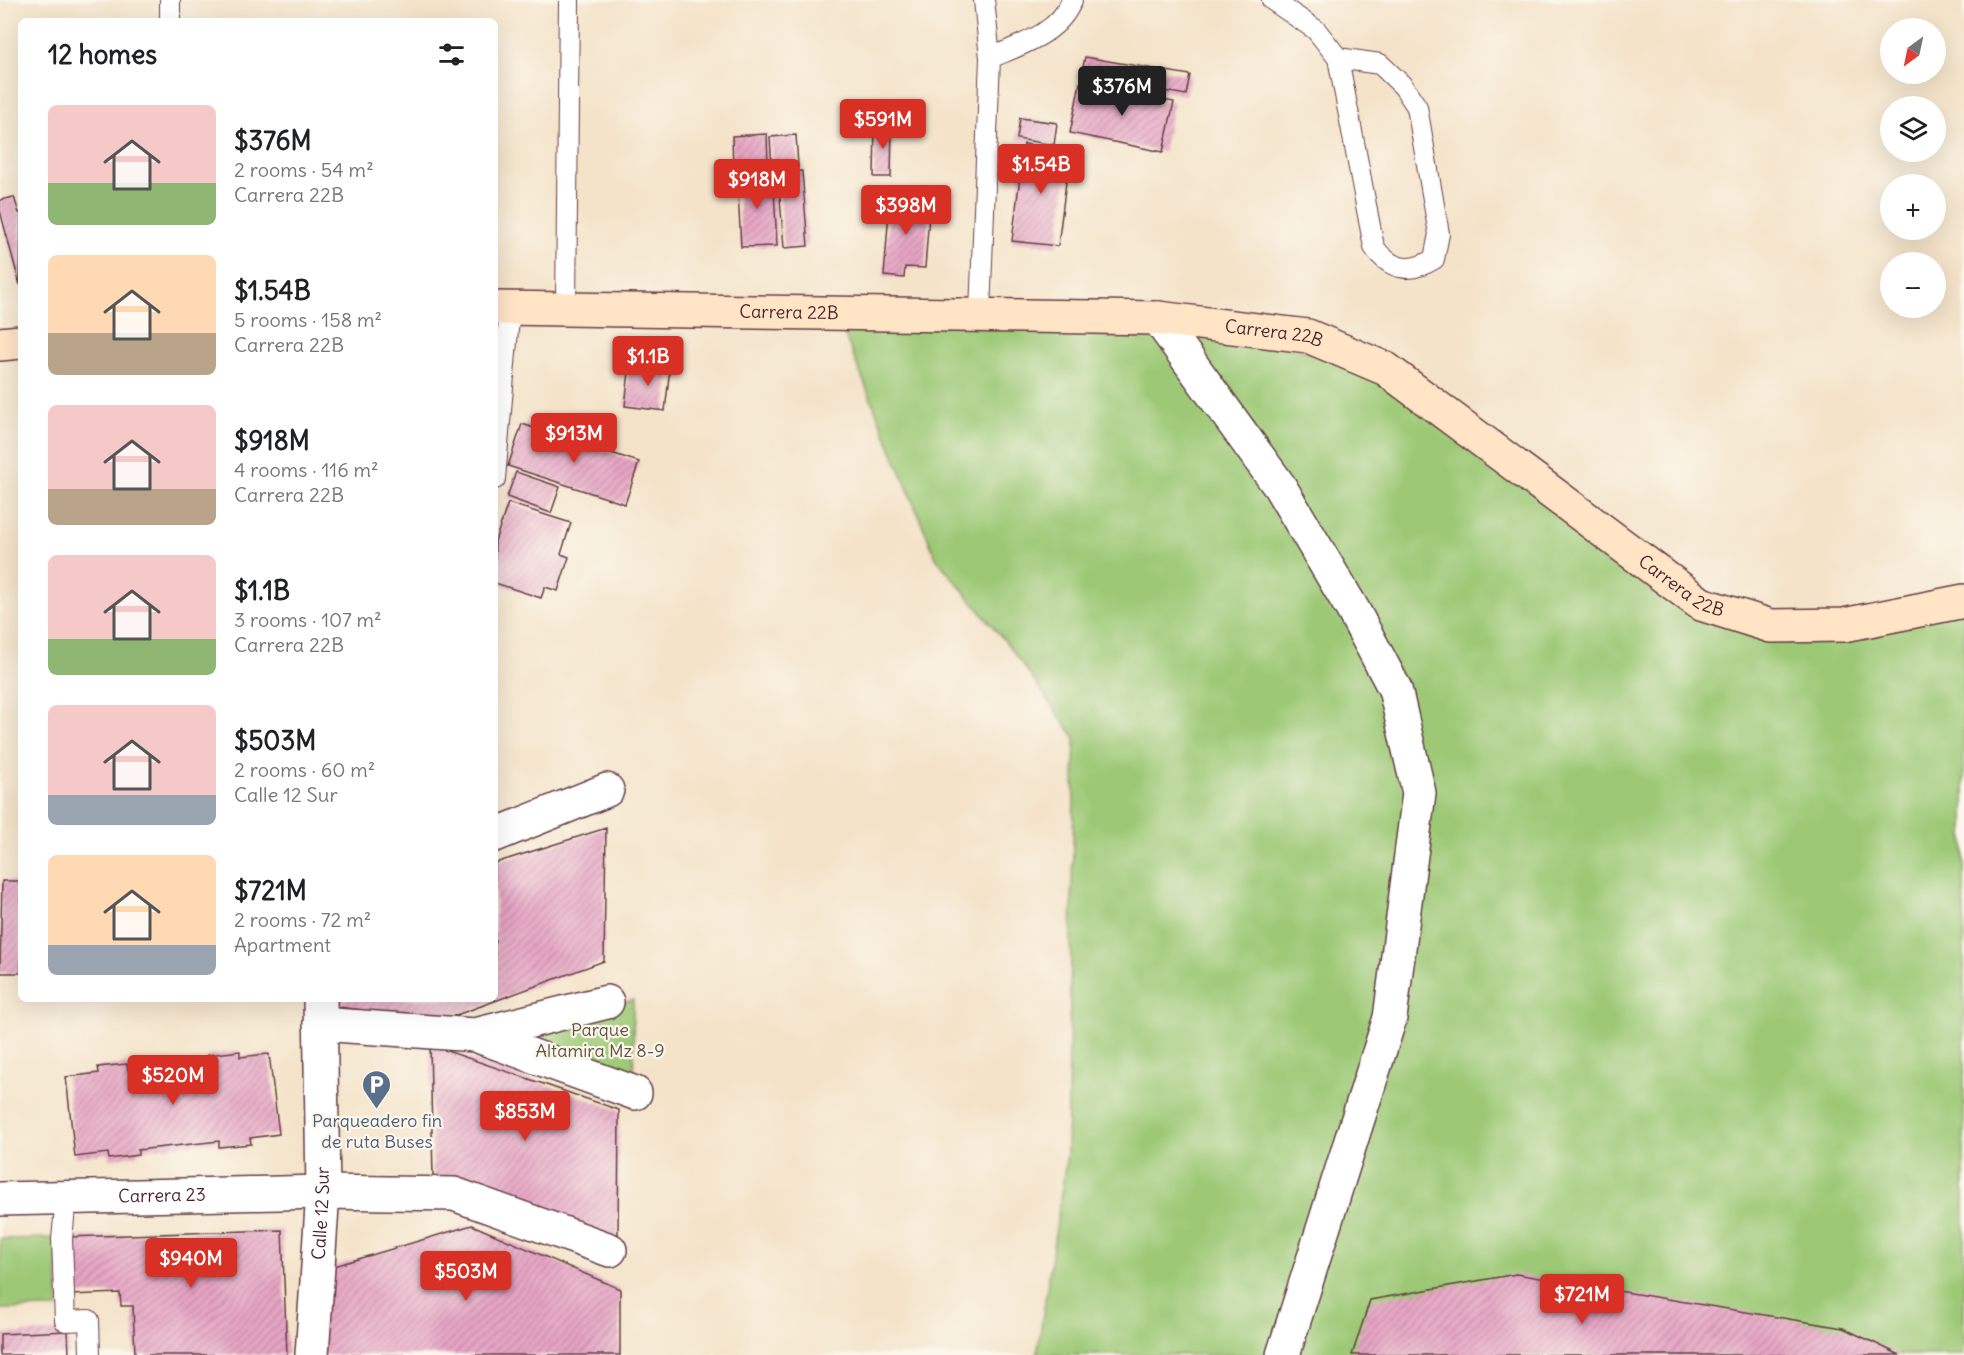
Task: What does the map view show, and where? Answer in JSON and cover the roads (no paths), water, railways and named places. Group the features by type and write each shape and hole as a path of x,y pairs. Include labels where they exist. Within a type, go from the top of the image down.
{"street":[{"name":"Carrera 22B","path":"503,308 980,313 1158,318 1308,336 1386,369 1701,604 1771,626 1781,626 1844,625 1964,601"},
{"path":"1158,318 1280,487 1353,610 1395,689 1419,794 1390,1018 1283,1355"},
{"path":"0,344 18,342"},
{"path":"498,834 607,790"},
{"path":"475,1035 607,1002"},
{"path":"320,1011 475,1035 635,1093"},
{"name":"Calle 12 Sur","path":"312,1355 322,1192 320,1011"},
{"name":"Carrera 23","path":"0,1199 322,1192 454,1194 610,1250"}],"lane":[{"path":"170,0 170,18"},
{"path":"566,308 569,0"},
{"path":"980,313 990,58 984,0"},
{"path":"990,58 1044,34 1067,11 1072,0"},
{"path":"1272,0 1316,30 1338,58 1374,247 1384,262 1393,266 1422,267 1434,259 1439,234 1417,107 1403,86 1380,64 1338,58"},
{"path":"498,415 503,308"},
{"path":"66,1198 62,1239 64,1321 88,1320 90,1355"}],"place":[{"name":"Parqueadero fin de ruta Buses","path":"377,1110"}],"park label":[{"name":"Parque Altamira Mz 8-9","path":"600,1040"}]}
